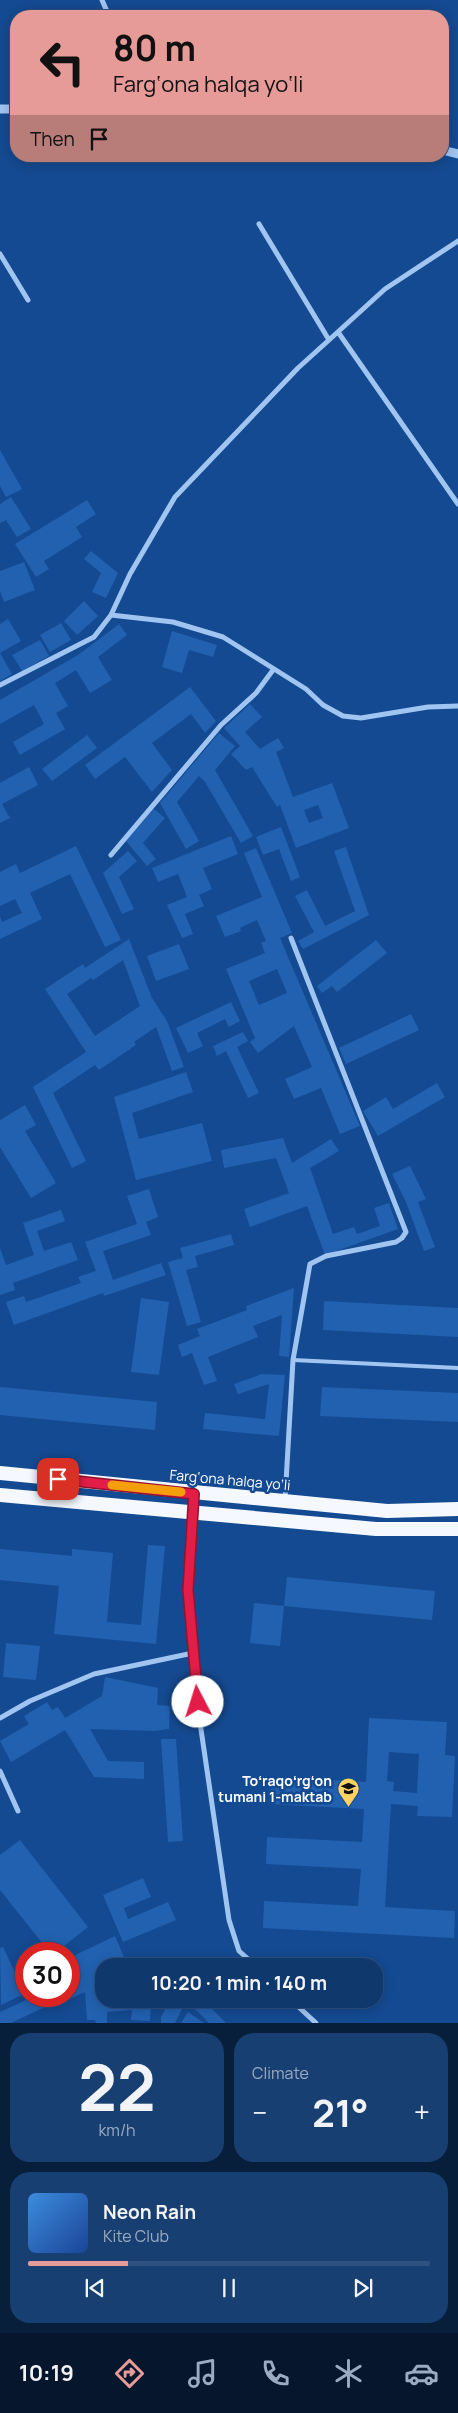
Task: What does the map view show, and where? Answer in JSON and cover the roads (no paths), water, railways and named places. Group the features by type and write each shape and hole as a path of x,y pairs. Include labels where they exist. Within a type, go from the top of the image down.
{"highway":[{"name":"Farg‘ona halqa yo‘li","path":"0,1473 194,1494 387,1511 458,1509"},
{"path":"0,1495 376,1529 458,1529"}],"street":[{"path":"259,224 328,340"},
{"path":"0,685 94,637 111,615 130,574 175,497 298,368 328,340 385,289 458,241"},
{"path":"0,254 28,300"},
{"path":"338,332 458,504"},
{"path":"111,615 173,622 223,637 306,689 323,705 343,716 361,718 428,707 458,706"},
{"path":"111,855 221,725 256,693 273,670"},
{"path":"285,1501 293,1360 310,1264 326,1256 396,1242 406,1232 291,938"},
{"path":"194,1494 188,1590 198,1702 229,1920 240,1951 247,1958"},
{"path":"0,1718 30,1701 94,1674 193,1653"},
{"path":"0,1772 18,1811"},
{"path":"300,2008 316,2023"}],"lane":[{"path":"293,1360 458,1368"}],"place":[{"name":"Toʻraqoʻrgʻon tumani 1-maktab","path":"348,1808"}]}
